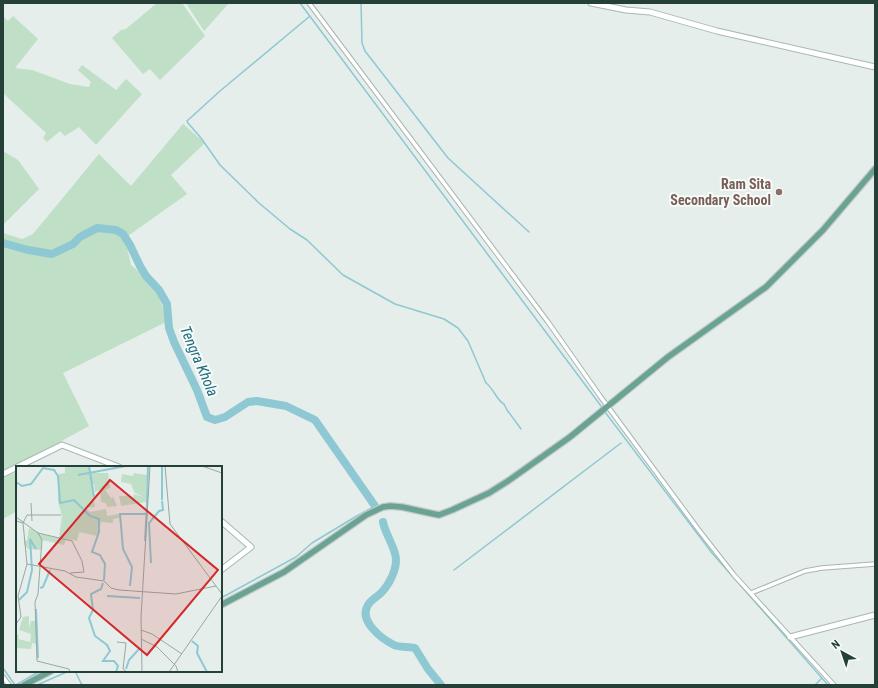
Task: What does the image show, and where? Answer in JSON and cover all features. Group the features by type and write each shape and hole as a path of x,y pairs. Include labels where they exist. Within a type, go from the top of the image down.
{"main road":[{"path":"222,604 284,572 366,515 383,507 402,507 439,514 452,510 489,493 508,481 570,437 668,357 766,286 823,230 875,169"},
{"path":"24,685 49,672"}],"street":[{"path":"309,3 548,322 667,489 734,575 834,685"},
{"path":"591,3 626,10 650,12 717,31 875,67"},
{"path":"19,466 62,445 116,466"},
{"path":"3,474 16,468"},
{"path":"222,522 251,547 222,569"},
{"path":"751,593 805,571 822,568 875,564"},
{"path":"790,637 875,615"},
{"path":"3,676 9,685"}],"green space":[{"path":"157,3 182,3 205,36 160,80 150,69 143,74 112,38 121,30 126,29"},
{"path":"186,3 229,3 204,31"},
{"path":"3,16 8,21 13,16 38,39 15,68 32,70 70,84 89,87 91,82 78,70 82,65 116,90 126,79 142,94 96,145 79,127 65,136 60,131 47,142 43,138 46,133 3,93"},
{"path":"183,124 205,143 171,175 187,194 125,238 131,265 155,285 168,321 63,373 89,426 3,473 3,233 22,239 33,234 99,154 131,186"},
{"path":"3,151 18,160 39,189 3,225"},
{"path":"16,472 16,512 3,519 3,478"}],"waterway":[{"path":"300,3 601,406"},
{"path":"361,3 362,43 365,51 448,158 529,232"},
{"path":"310,16 220,91 187,121 188,123 201,138 220,165 259,203 290,229 307,240 343,275 395,304 444,319 458,328 468,341 486,383 504,404 521,429"},
{"name":"Tengra Khola","path":"3,243 28,250 52,254 73,244 80,237 97,228 116,230 123,234 146,276 159,290 167,304 169,328 174,342 197,390 207,417 215,420 225,417 248,402 257,401 286,406 315,420 375,506"},
{"path":"605,412 712,553 828,685"},
{"path":"454,570 621,443"},
{"path":"222,597 296,557 312,543 375,506"},
{"path":"383,522 396,555 396,564 392,578 387,586 368,605 366,617 373,629 389,642 396,646 415,648 428,669 441,685"},
{"path":"3,668 15,685"},
{"path":"16,685 38,672"},
{"path":"37,685 67,672"},
{"path":"76,672 82,685"},
{"path":"815,685 822,678"}],"place":[{"name":"Ram Sita Secondary School","path":"779,192"}]}
